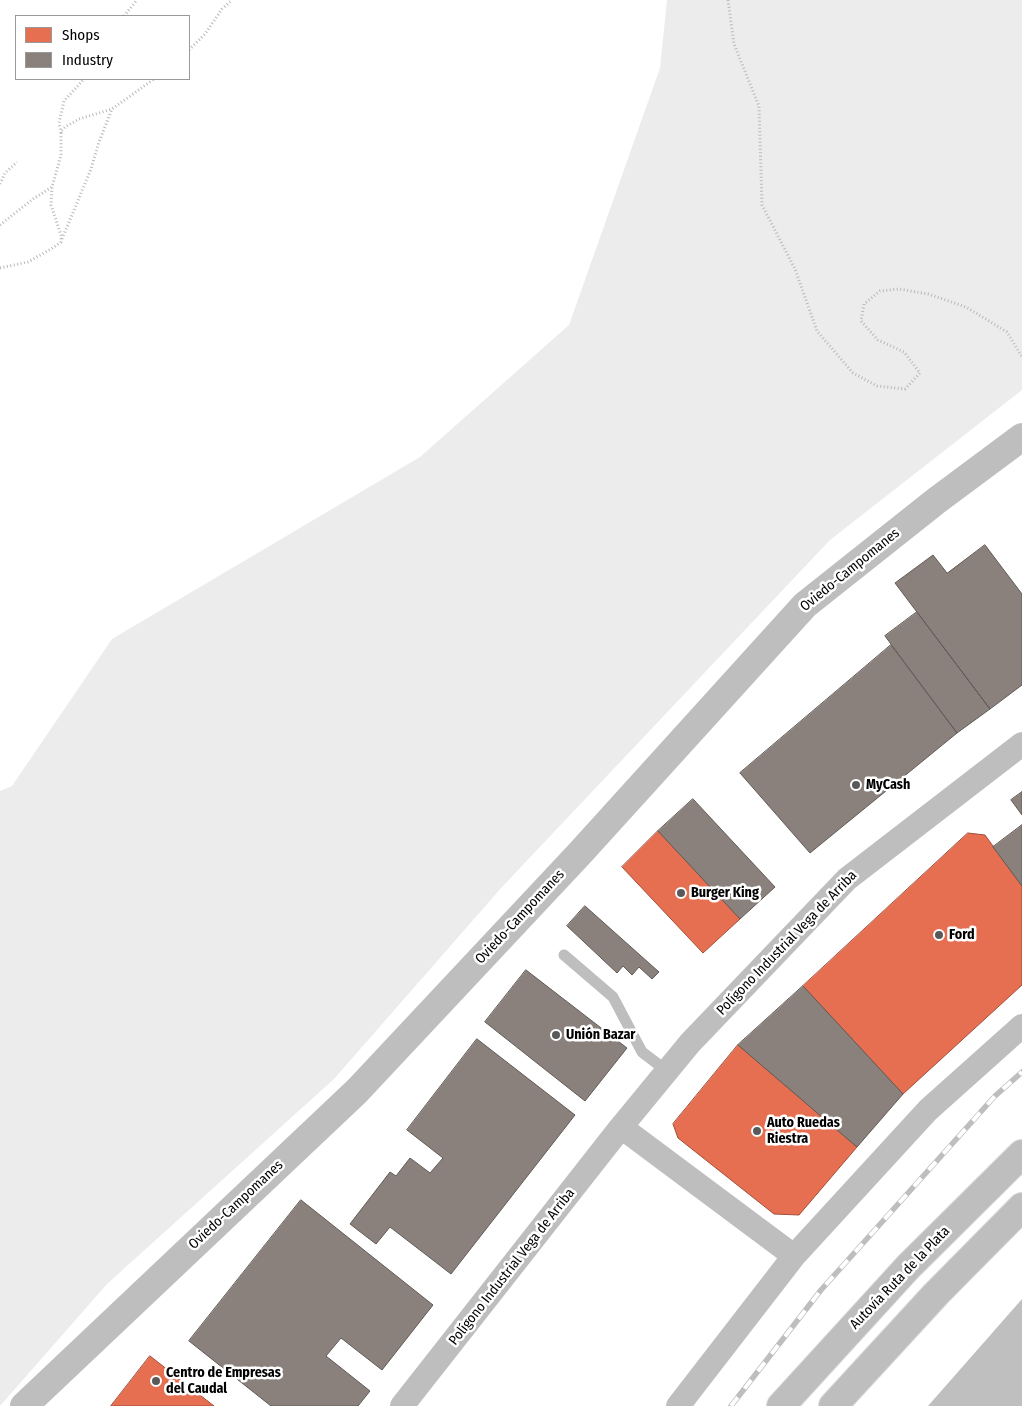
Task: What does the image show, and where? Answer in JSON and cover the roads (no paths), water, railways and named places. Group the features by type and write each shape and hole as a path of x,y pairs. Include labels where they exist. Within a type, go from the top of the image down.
{"main road":[{"name":"Oviedo-Campomanes","path":"24,1406 357,1091 581,852 805,605 936,501 1022,437"},
{"name":"Autovía Ruta de la Plata","path":"781,1406 908,1267 1022,1154"},
{"path":"833,1406 936,1294 1022,1207"}],"street":[{"name":"Polígono Industrial Vega de Arriba","path":"402,1406 621,1127 690,1043 847,879 1022,744"},
{"path":"678,1406 794,1256 928,1110 1022,1026"},
{"path":"621,1127 794,1256"}],"lane":[{"path":"564,955 613,997 642,1052 667,1071"}],"railway":[{"path":"731,1406 821,1290 995,1096 1022,1072"}],"place":[{"name":"MyCash","path":"856,785"},
{"name":"Burger King","path":"681,893"},
{"name":"Ford","path":"939,935"},
{"name":"Unión Bazar","path":"556,1035"},
{"name":"Auto Ruedas Riestra","path":"757,1131"},
{"name":"Centro de Empresas del Caudal","path":"156,1381"}]}
